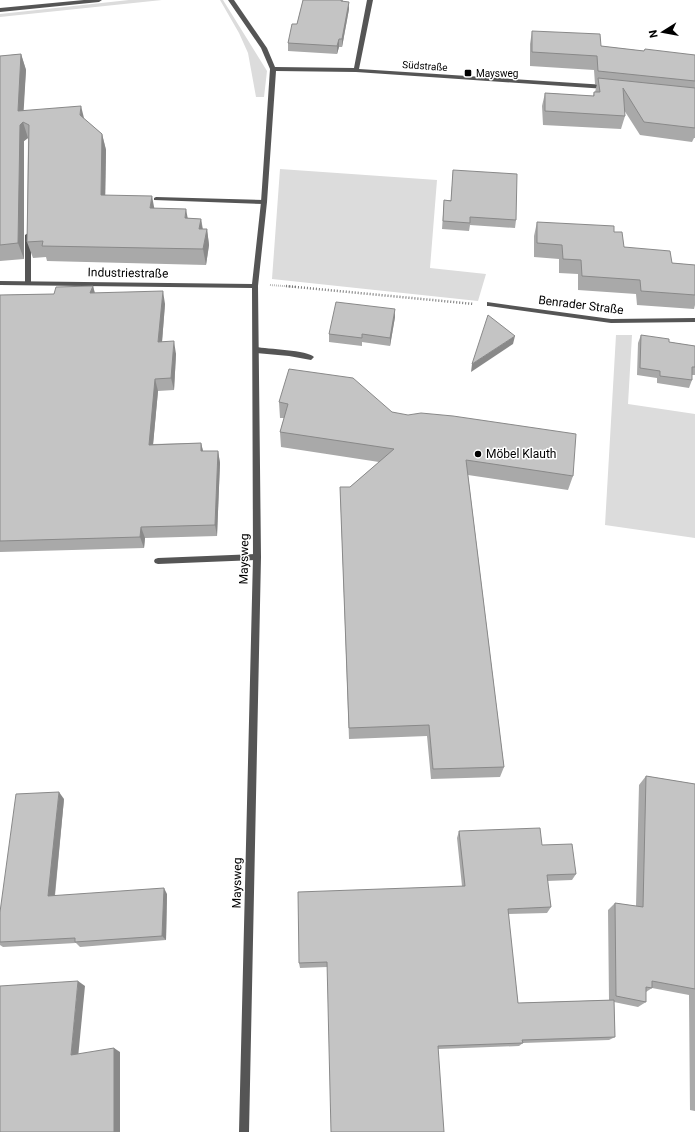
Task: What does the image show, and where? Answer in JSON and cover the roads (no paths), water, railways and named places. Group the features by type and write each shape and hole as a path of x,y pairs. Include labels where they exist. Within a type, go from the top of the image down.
{"street":[{"path":"0,10 99,0"},
{"name":"Maysweg","path":"231,0 264,48 273,69 264,202 255,286 257,557 244,1132"},
{"path":"356,70 370,0"},
{"name":"Südstraße","path":"273,69 356,70 610,87"},
{"path":"156,200 264,202"},
{"path":"28,228 28,282"},
{"name":"Industriestraße","path":"0,283 28,282 255,286"},
{"name":"Benrader Straße","path":"489,304 611,321 695,320"},
{"path":"256,350 289,353 310,357"},
{"path":"158,561 257,557"}],"place":[{"name":"Maysweg","path":"468,73"},
{"name":"Möbel Klauth","path":"478,454"}]}
